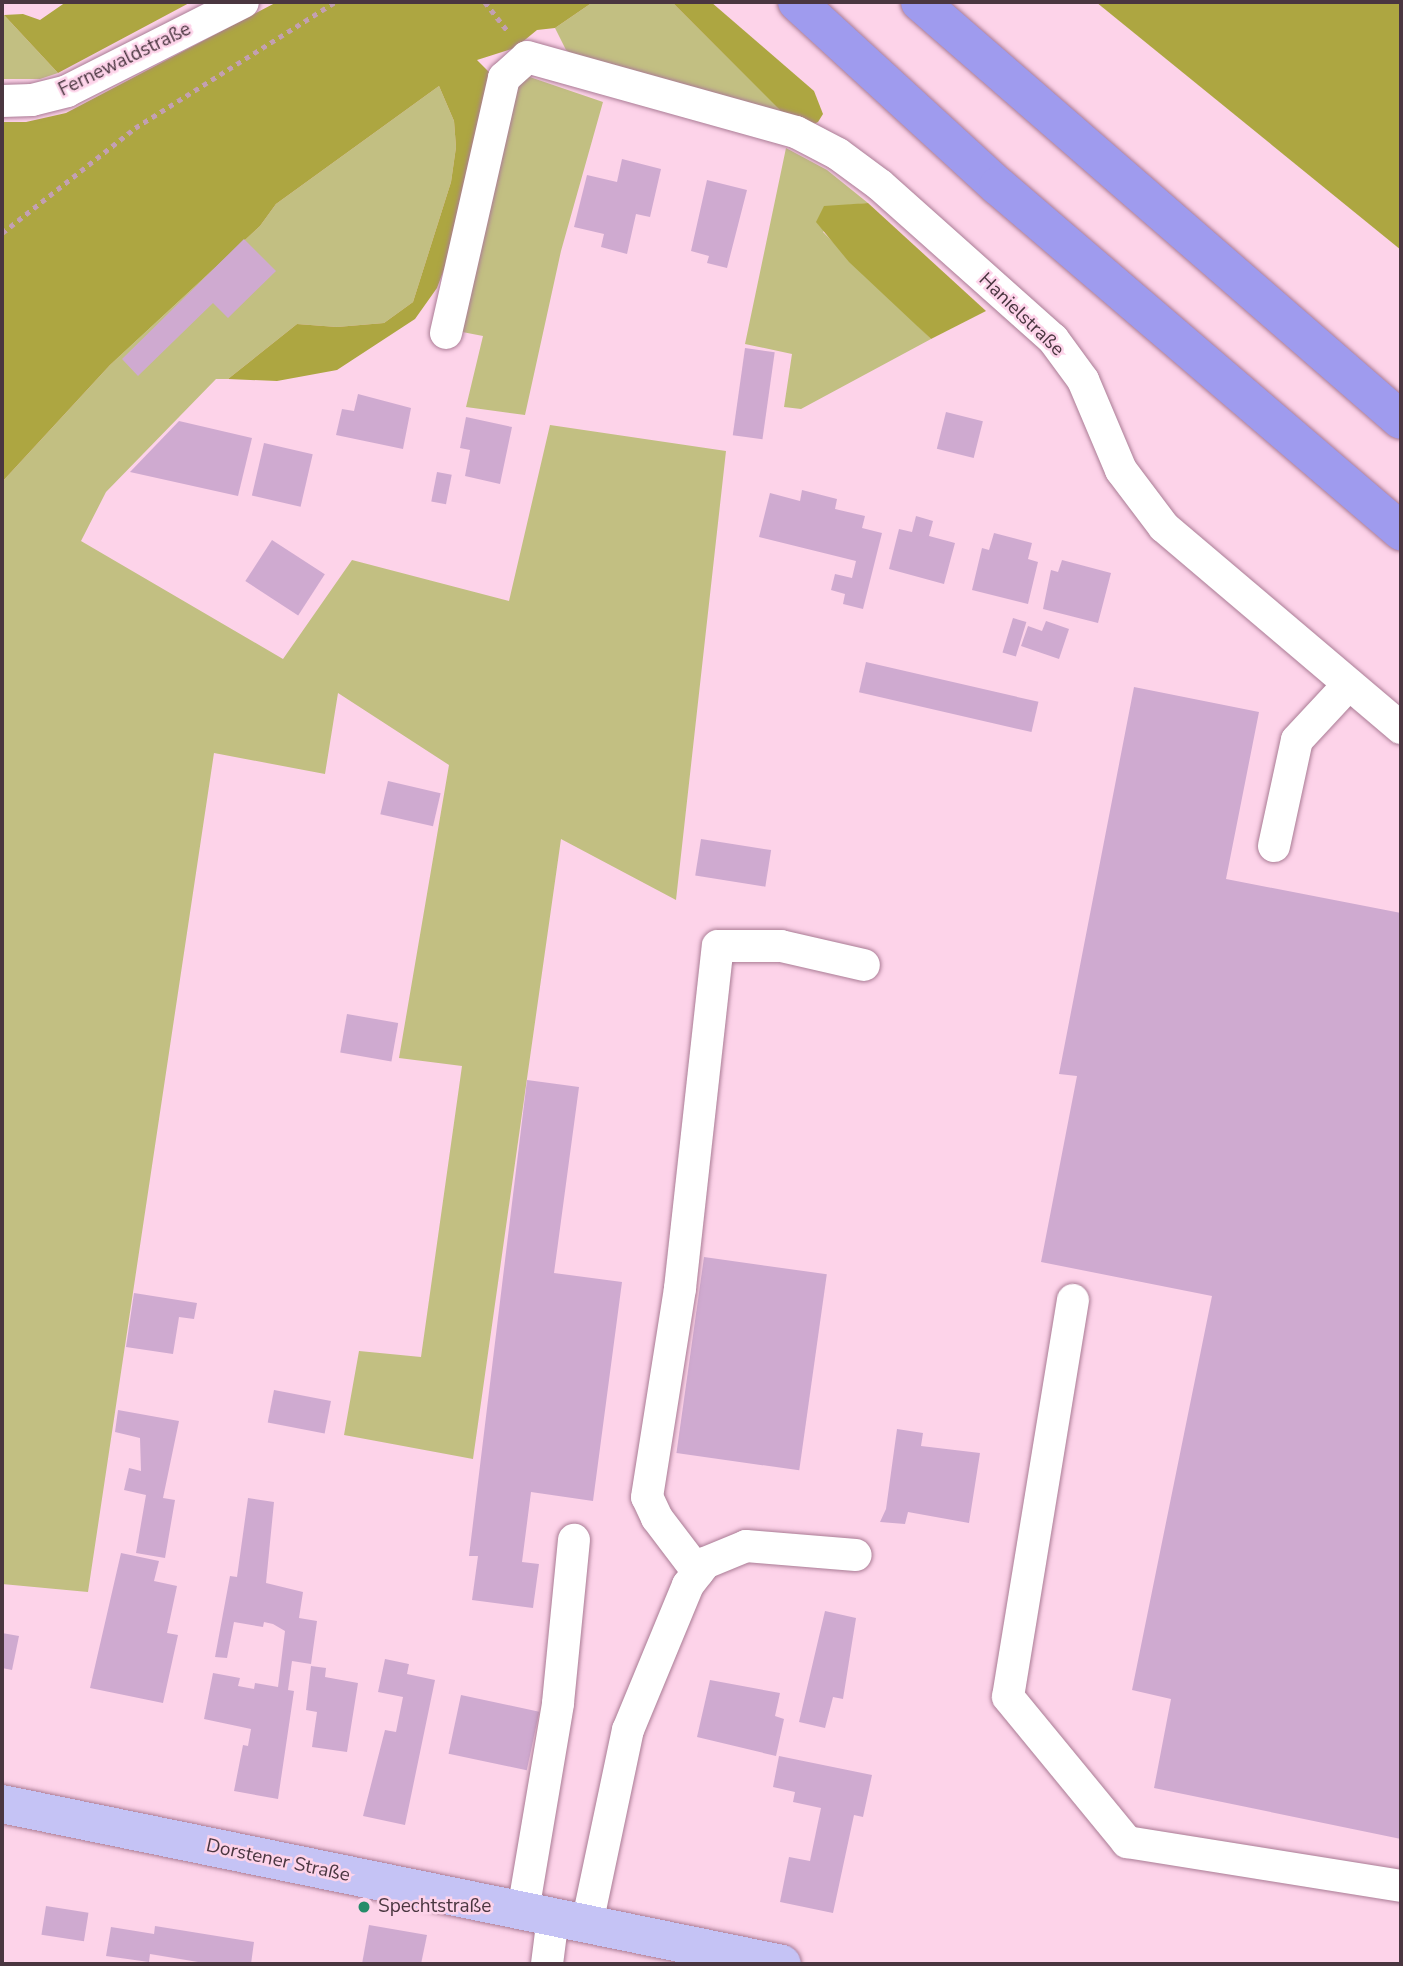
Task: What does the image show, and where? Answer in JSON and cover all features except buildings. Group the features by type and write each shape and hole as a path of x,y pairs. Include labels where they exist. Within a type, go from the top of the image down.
{"highway":[{"path":"797,2 998,186 1401,531"},
{"path":"920,2 1401,420"}],"main road":[{"name":"Dorstener Straße","path":"2,1804 782,1964"}],"street":[{"name":"Fernewaldstraße","path":"2,101 32,100 66,90 243,2"},
{"name":"Hanielstraße","path":"446,333 504,78 527,57 796,132 838,154 880,185 1052,339 1083,380 1121,470 1164,527 1401,728"},
{"path":"1275,846 1297,740 1349,684"},
{"path":"698,1572 657,1518 647,1497 680,1288 718,946 781,946 864,965"},
{"path":"1073,1300 1007,1698 1127,1842 1401,1886"},
{"path":"547,1964 555,1917 558,1703 574,1540"},
{"path":"555,1917 679,1604 698,1572 720,1554 746,1546 856,1555"}],"path":[{"path":"2,233 135,128 335,2"}],"shaded area":[{"path":"66,2 191,2 58,73 4,15 23,14 40,20"},
{"path":"277,2 593,2 555,28 537,30 515,48 477,60 491,74 454,243 437,288 415,319 337,370 277,381 228,379 297,324 337,327 384,323 413,302 451,182 456,147 454,121 439,86 276,204 260,226 110,365 2,482 2,122 26,122 66,113"},
{"path":"593,2 672,2 788,117 580,59 566,50 555,28"},
{"path":"672,2 711,2 814,91 823,114 818,122 808,127 794,124"},
{"path":"1096,2 1401,2 1401,250"},
{"path":"2,15 58,73 40,79 2,79"},
{"path":"521,74 603,102 561,251 525,415 466,407 483,336 452,330"},
{"path":"439,86 454,121 456,147 451,182 413,302 384,323 337,327 297,324 228,379 216,379 106,492 81,541 283,659 352,560 509,601 550,425 726,451 676,900 561,839 473,1459 344,1435 359,1351 421,1357 462,1066 399,1058 449,765 338,693 325,774 214,753 88,1592 2,1584 2,482 110,365 260,226 276,204"},
{"path":"786,148 827,170 868,203 848,205 823,232 931,339 801,409 784,407 792,354 745,344"},
{"path":"868,203 986,311 931,339 849,262 816,222 824,206"}],"place":[{"name":"Spechtstraße","path":"364,1907"}]}
